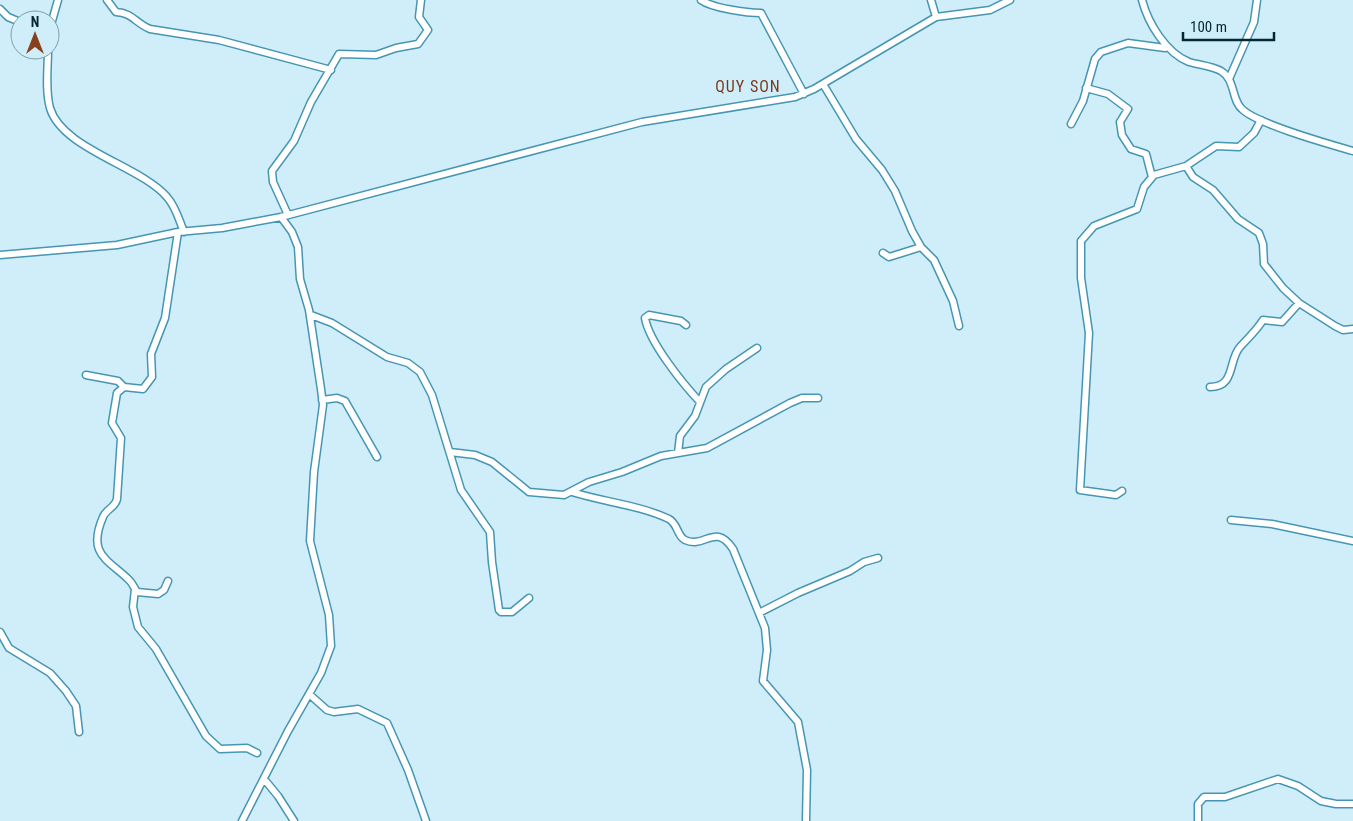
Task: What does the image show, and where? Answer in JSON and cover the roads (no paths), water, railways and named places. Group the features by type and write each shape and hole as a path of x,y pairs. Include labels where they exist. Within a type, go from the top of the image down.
{"street":[{"path":"107,0 116,12 129,14 140,24 150,29 219,40 331,70"},
{"path":"288,215 273,182 272,171 294,141 311,102 340,54 376,54 418,44 428,30 419,17 421,0"},
{"path":"700,0 710,5 761,13 804,94"},
{"path":"931,0 936,17"},
{"path":"0,256 117,245 181,232 222,228 281,217 642,122 804,94 936,17 990,10 1010,0"},
{"path":"1142,0 1147,14 1165,44 1179,57 1218,70 1229,78 1238,106 1250,116 1353,151"},
{"path":"1229,78 1254,22 1257,0"},
{"path":"0,9 10,18"},
{"path":"1071,124 1084,101 1095,59 1101,52 1128,42 1165,48 1165,44"},
{"path":"48,60 48,97 54,118 76,139 162,192 176,211 181,232 165,318 151,354 152,377 143,389 124,387 118,380 86,375"},
{"path":"823,84 856,140 882,170 921,247 934,260 953,301 959,326"},
{"path":"1086,88 1108,94 1128,109 1120,122 1122,134 1131,149 1146,154 1152,176"},
{"path":"1122,491 1116,495 1080,490 1089,333 1081,278 1081,245 1094,226 1137,208 1144,187 1152,176 1186,166 1216,146 1240,147 1254,133 1261,120"},
{"path":"1186,166 1193,177 1213,190 1238,220 1259,233 1263,244 1264,264 1271,275 1299,303 1340,330 1353,329"},
{"path":"242,821 328,658 331,646 328,615 310,541 314,472 322,400 310,315 300,279 297,242 281,217"},
{"path":"882,253 889,256 921,247"},
{"path":"1210,387 1219,386 1228,378 1238,350 1263,320 1282,322 1299,303"},
{"path":"310,315 332,323 387,357 413,366 420,372 432,394 461,490 490,532 499,610 501,612 512,612 529,598"},
{"path":"686,325 681,321 649,315 645,318 650,336 682,382 700,402"},
{"path":"678,453 680,436 695,416 706,387 726,369 757,348"},
{"path":"124,387 117,393 112,423 121,442 116,502 103,517 98,549 107,563 129,579 135,589 142,593 158,594 164,590 168,581"},
{"path":"322,400 337,398 345,401 377,458"},
{"path":"450,452 475,455 487,459 522,488 533,494 558,496 572,492 595,480 622,472 661,456 707,448 790,403 802,398 818,398"},
{"path":"572,492 622,503 669,519 676,525 682,538 687,541 697,541 714,536 724,538 733,549 765,628 767,640 763,681 798,722 807,770 806,821"},
{"path":"1231,520 1272,524 1353,541"},
{"path":"759,613 850,571 864,562 878,558"},
{"path":"135,589 133,607 138,627 156,649 206,736 220,749 247,748 257,753"},
{"path":"0,632 9,648 50,673 66,690 76,706 79,732"},
{"path":"308,694 327,710 334,712 358,709 387,723 408,770 426,821"},
{"path":"264,779 278,796 294,821"},
{"path":"1198,821 1198,804 1204,797 1225,797 1278,779 1298,786 1321,801 1336,804 1353,804"}],"district":[{"name":"QUY SON","path":"748,86"}]}
